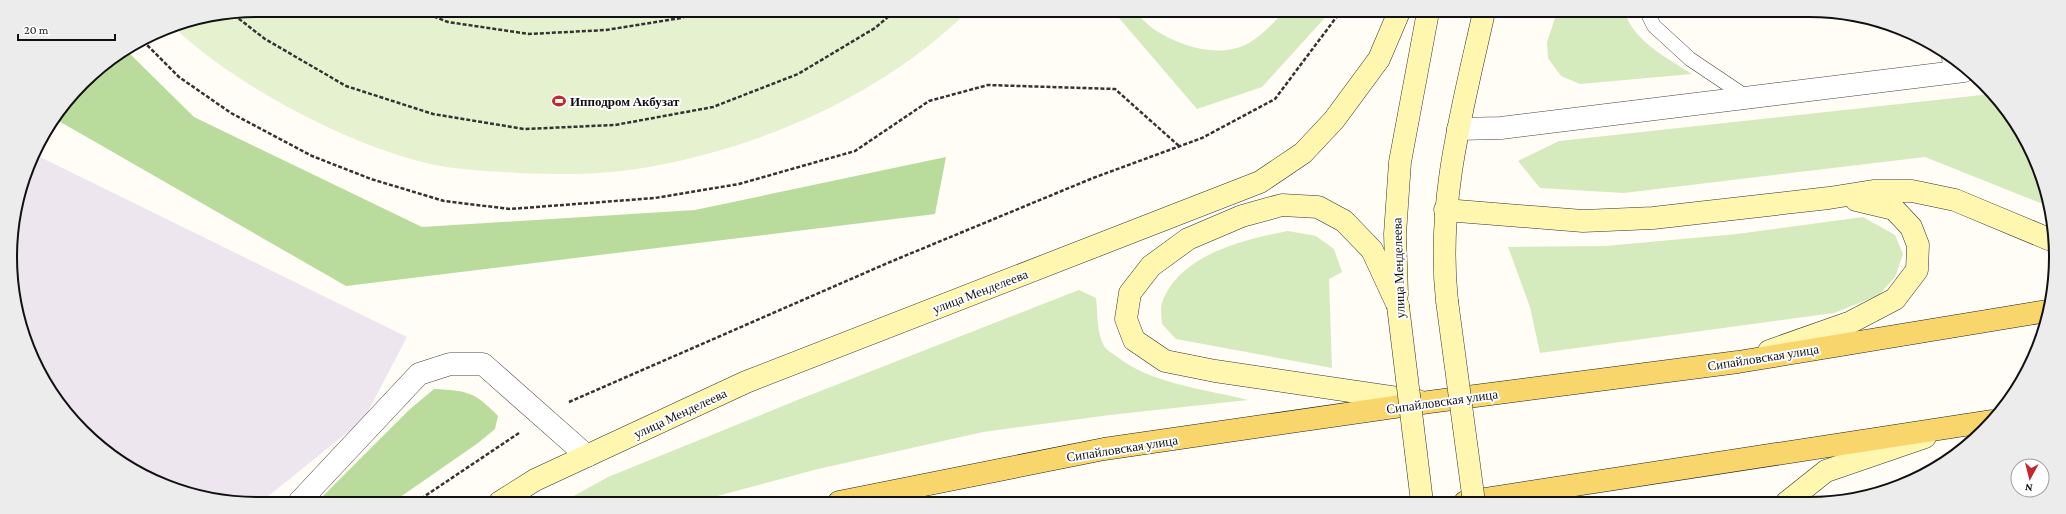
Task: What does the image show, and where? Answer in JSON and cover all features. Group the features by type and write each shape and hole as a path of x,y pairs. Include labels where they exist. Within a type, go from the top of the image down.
{"main road":[{"name":"улица Менделеева","path":"508,497 535,480 746,382 1260,182 1302,152 1334,120 1379,59 1397,17"},
{"name":"улица Менделеева","path":"1421,497 1398,306 1395,234 1400,162 1427,17"},
{"path":"1482,497 1447,301 1443,268 1445,210 1458,129 1483,17"},
{"path":"1445,210 1582,221 1653,218 1829,198 1873,191 1912,191 1955,200 2048,239"},
{"path":"1738,362 1851,322 1895,299 1917,270 1918,245 1911,227 1894,209 1864,201 1829,198"},
{"path":"1398,306 1372,250 1344,220 1318,207 1282,205 1242,216 1188,239 1150,266 1130,293 1126,319 1134,340 1165,361 1215,371 1429,402"},
{"name":"Сипайловская улица","path":"864,497 1104,449 1429,402 1738,362 2042,312"},
{"path":"1501,497 1607,479 1983,422"},
{"path":"1793,497 1826,471 1954,426"}],"street":[{"path":"1458,129 1501,128 1748,98 1955,67"},
{"path":"304,497 419,374 450,364 483,364 587,456"}],"lane":[{"path":"1650,17 1654,26 1690,59 1748,98"}],"path":[{"path":"435,17 448,22 529,34 606,30 684,17"},
{"path":"238,18 265,39 346,86 434,114 524,129 615,125 713,107 798,74 875,28 888,17"},
{"path":"423,497 561,406 890,262 1093,178 1202,138 1275,99 1337,17"},
{"path":"146,44 179,77 231,113 312,156 371,179 444,201 510,209 655,198 739,184 855,151 929,101 988,85 1115,89 1179,146"}],"shaded area":[{"path":"39,157 407,337 364,419 267,497 226,495 195,489 165,479 137,465 111,447 87,427 57,390 35,349 25,319 19,288 18,273 17,257 19,226 25,195"}],"green space":[{"name":"Ипподром Акбузат","path":"257,17 961,17 935,41 899,67 861,91 820,112 779,130 693,158 633,170 567,174 518,173 448,167 405,157 364,143 323,125 265,94 206,55 178,31 195,25 226,19"},
{"path":"1118,17 1139,17 1155,30 1176,41 1199,48 1223,50 1234,49 1251,42 1279,17 1326,17 1262,87 1197,109"},
{"path":"1555,17 1627,17 1636,32 1653,48 1692,74 1580,84 1561,76 1548,58 1547,42"},
{"path":"130,54 194,117 422,227 695,210 946,157 935,214 346,286 59,121 87,87"},
{"path":"1985,95 2009,124 2017,137 2031,165 2043,204 1925,157 1624,193 1540,188 1518,161 1559,141"},
{"path":"1863,217 1895,235 1903,254 1895,277 1879,295 1834,313 1540,353 1530,307 1508,247 1605,246 1737,234"},
{"path":"1288,231 1316,236 1334,249 1342,272 1329,279 1332,368 1176,339 1162,324 1161,305 1170,286 1183,272 1198,261 1215,252 1252,239"},
{"path":"1079,290 1096,298 1098,328 1101,340 1105,347 1130,365 1145,373 1162,379 1248,400 1110,415 983,432 818,469 714,497 572,497 608,477 800,399"},
{"path":"434,389 469,394 483,402 498,416 495,429 478,443 400,497 322,497 409,410"}],"place":[{"name":"Ипподром Акбузат","path":"559,101"}]}
